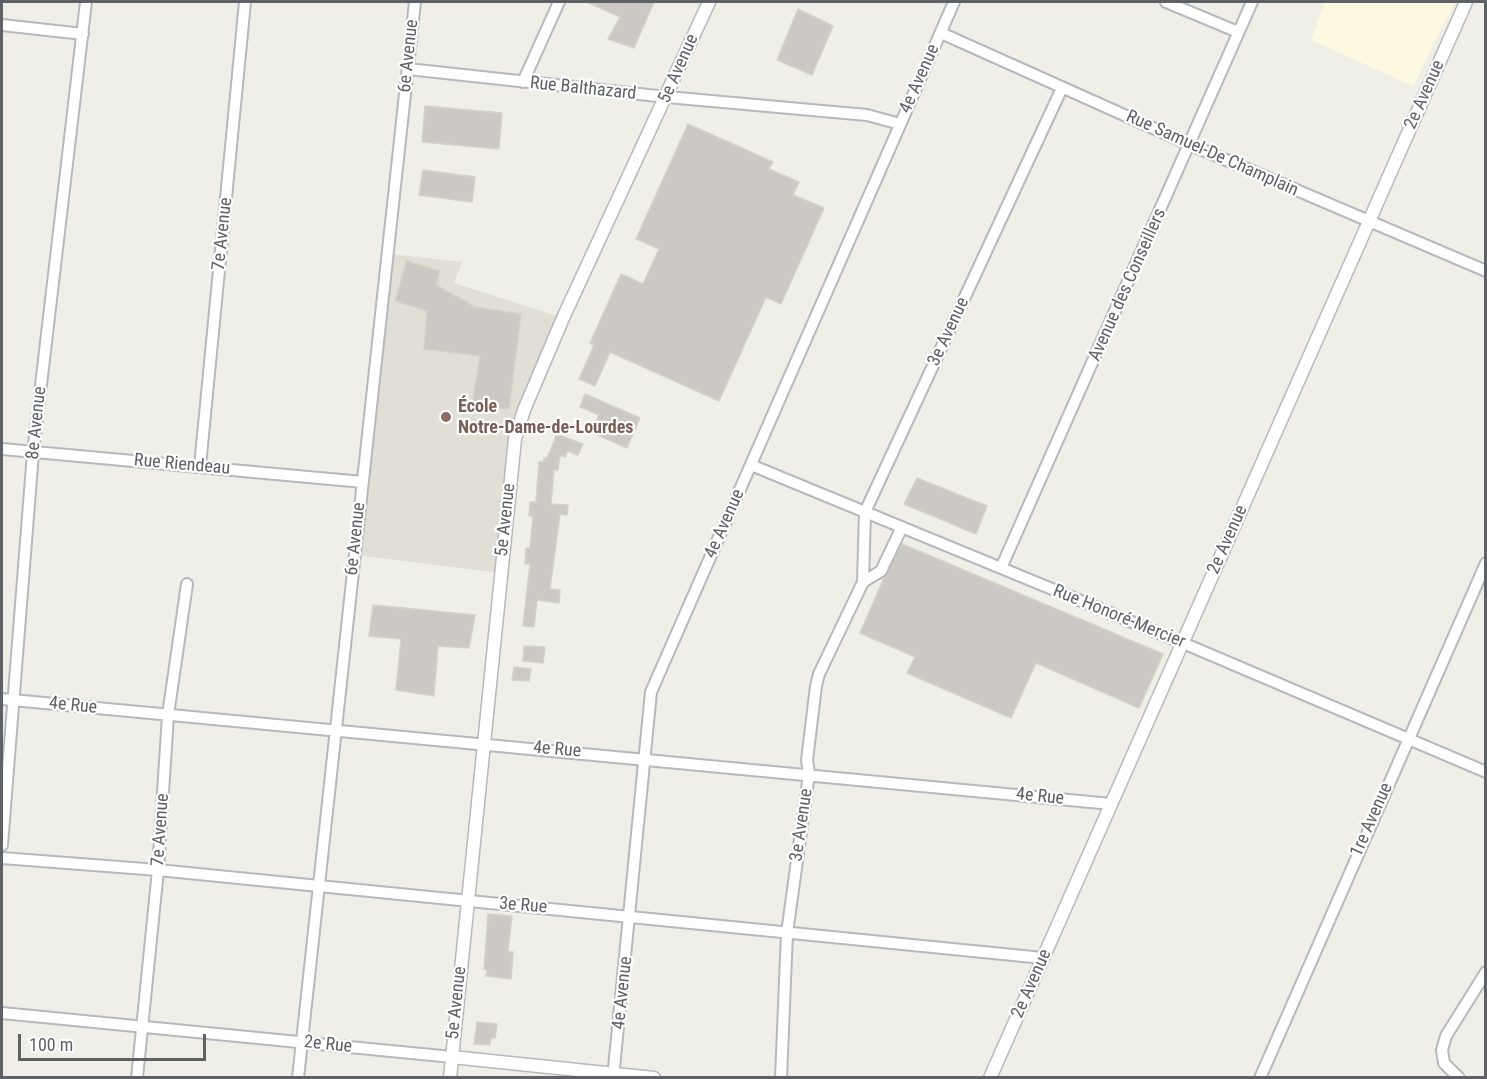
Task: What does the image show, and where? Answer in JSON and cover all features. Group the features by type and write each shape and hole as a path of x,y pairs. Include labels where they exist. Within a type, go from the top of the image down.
{"street":[{"name":"8e Avenue","path":"2,845 7,700 33,453 86,2"},
{"name":"7e Avenue","path":"200,466 246,2"},
{"name":"6e Avenue","path":"298,1077 415,2"},
{"path":"523,82 559,2"},
{"name":"5e Avenue","path":"450,1077 514,439 559,328 710,2"},
{"name":"4e Avenue","path":"614,1075 651,692 954,2"},
{"path":"1166,2 1238,32"},
{"name":"Avenue des Conseillers","path":"1001,568 1191,145 1252,2"},
{"name":"2e Avenue","path":"995,1076 1043,958 1466,2"},
{"path":"2,25 83,34"},
{"name":"Rue Samuel-De Champlain","path":"941,33 1191,145 1485,271"},
{"name":"Rue Balthazard","path":"408,69 666,97 867,115 900,124"},
{"name":"3e Avenue","path":"781,1077 787,933 809,774 810,726 819,674 863,582 865,512 1062,88"},
{"name":"Rue Riendeau","path":"2,449 363,482"},
{"name":"Rue Honoré-Mercier","path":"751,465 1183,643 1485,772"},
{"name":"3e Avenue","path":"863,582 881,571 902,527"},
{"name":"1re Avenue","path":"1260,1077 1485,563"},
{"name":"7e Avenue","path":"137,1077 158,870 168,715 187,584"},
{"name":"4e Rue","path":"7,700 644,758 1111,804"},
{"name":"3e Rue","path":"2,858 158,870 631,915 1043,958"},
{"path":"1459,1077 1444,1063 1442,1050 1446,1036 1485,972"},
{"name":"2e Rue","path":"2,1013 614,1075 654,1077"}],"shaded area":[{"path":"1325,2 1455,2 1413,86 1311,40"},
{"name":"École Notre-Dame-de-Lourdes","path":"390,254 462,262 454,283 563,318 524,410 501,573 355,555"}],"building":[{"path":"587,2 654,2 634,48 608,39 620,17"},
{"path":"798,9 833,26 812,75 777,60"},
{"path":"425,106 502,113 499,149 422,142"},
{"path":"688,124 773,162 769,169 799,182 793,195 824,208 781,304 766,297 719,401 610,352 595,386 579,379 594,345 590,343 621,274 643,284 659,249 636,239"},
{"path":"423,170 475,177 472,202 419,195"},
{"path":"407,261 440,271 436,285 475,307 521,314 509,409 472,405 480,356 424,349 427,311 395,301"},
{"path":"585,394 640,418 627,448 591,432 599,415 580,407"},
{"path":"557,434 583,444 578,455 568,451 565,457 560,455 558,470 554,470 551,504 568,505 567,515 560,514 550,589 560,590 559,603 537,600 534,627 523,626 530,564 525,564 526,548 530,548 533,516 529,516 530,502 536,502 539,462 547,458"},
{"path":"917,478 987,506 976,534 904,504"},
{"path":"902,544 1163,654 1139,708 1036,663 1011,718 907,673 915,657 860,633"},
{"path":"373,605 475,615 469,648 438,646 434,696 396,690 401,639 369,636"},
{"path":"524,646 545,647 543,663 523,661"},
{"path":"514,667 531,669 529,681 512,680"},
{"path":"488,914 512,916 508,951 513,952 511,979 486,976 487,970 484,969"},
{"path":"477,1022 497,1024 495,1038 491,1038 490,1045 474,1044"}],"place":[{"name":"École Notre-Dame-de-Lourdes","path":"446,417"}]}
